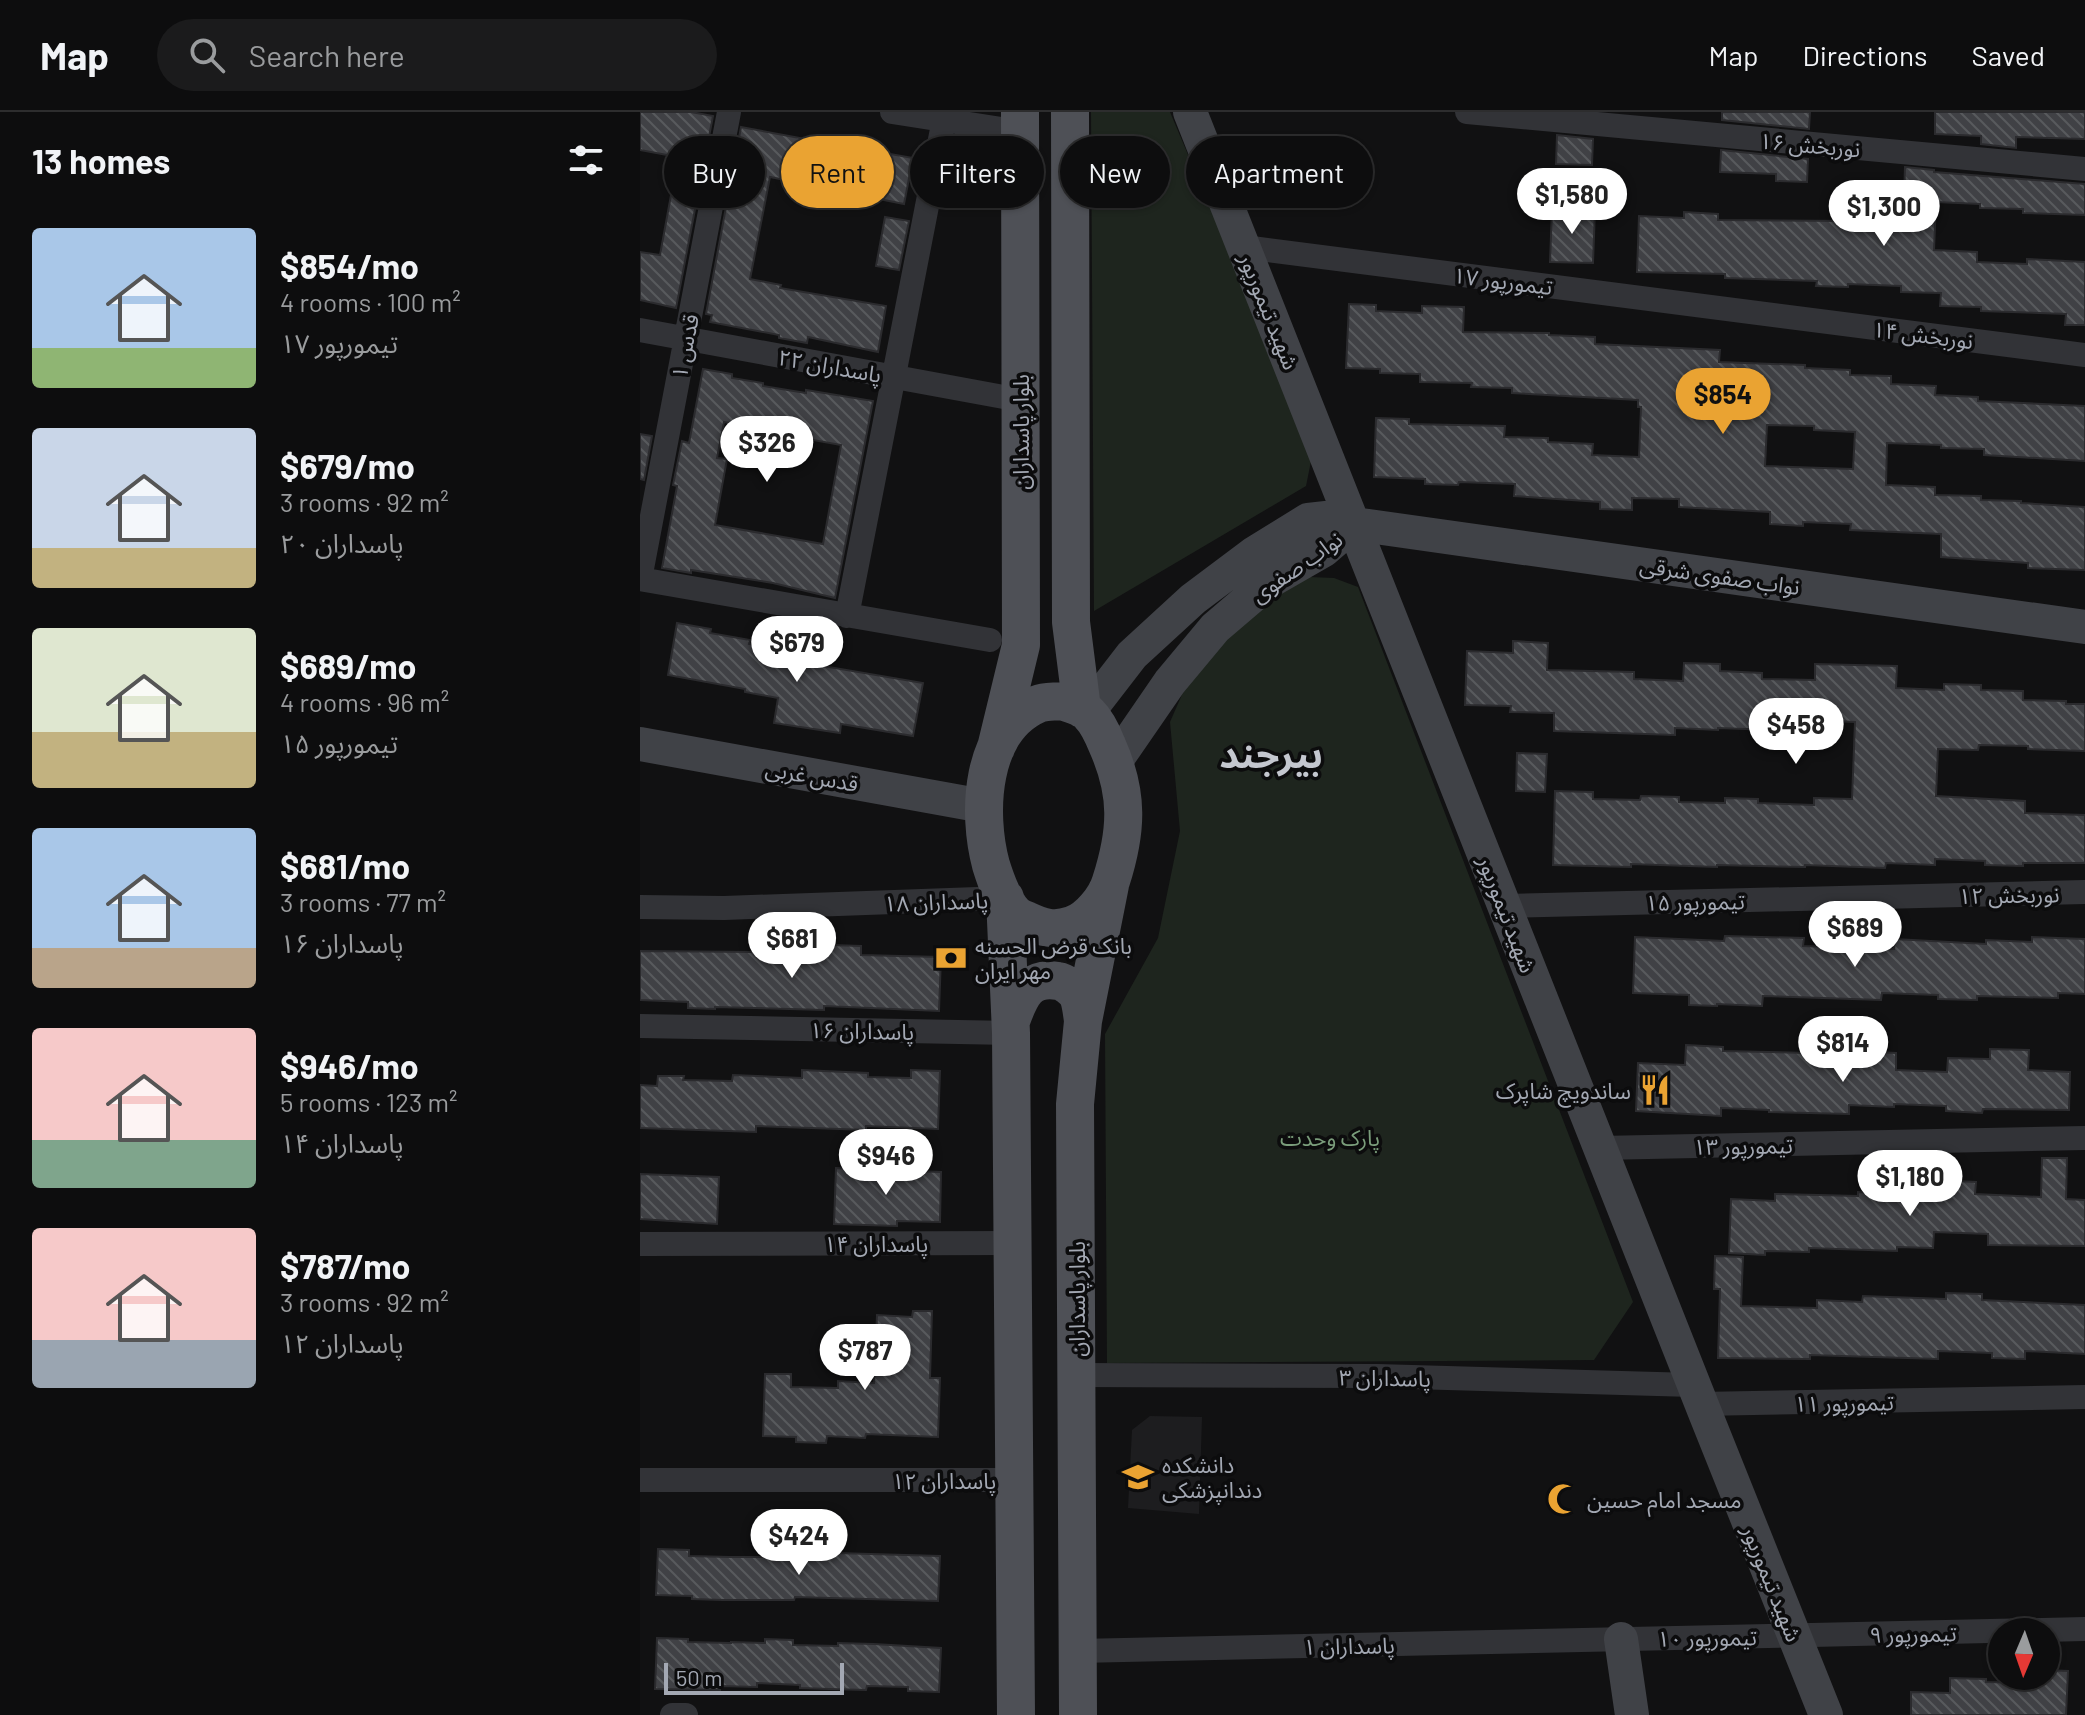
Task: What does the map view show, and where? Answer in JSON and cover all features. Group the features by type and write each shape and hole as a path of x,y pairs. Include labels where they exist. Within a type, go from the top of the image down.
{"main road":[{"path":"1070,112 1071,622 1085,710 1103,735 1115,762 1124,803 1123,828 1110,885 1098,904 1082,922 1059,929 1042,928 1016,915 996,880 985,843 983,806 986,775 1007,727 1040,702 1062,701 1085,710"},
{"name":"بلوار پاسداران","path":"996,748 1021,645 1020,122"},
{"name":"بلوار پاسداران","path":"1078,1715 1075,1104 1083,1021 1110,885"},
{"path":"1005,898 1011,1027 1016,1715"},
{"path":"1011,1027 1018,1001 1031,985 1046,979 1064,982 1078,996 1083,1021"}],"street":[{"name":"قدس ۱","path":"640,579 729,112"},
{"path":"892,112 944,119 1020,122"},
{"name":"شهید تیمورپور","path":"1190,112 1826,1715"},
{"name":"نوربخش ۱۶","path":"1467,112 2085,169"},
{"path":"847,616 944,119"},
{"name":"تیمورپور ۱۷","path":"1244,247 1761,313"},
{"name":"نوربخش ۱۴","path":"1761,313 2085,355"},
{"name":"پاسداران ۲۲","path":"640,330 1020,400"},
{"name":"نواب صفوی","path":"1085,710 1132,655 1193,599 1253,554 1308,520 1326,518 1354,524"},
{"name":"نواب صفوی","path":"1115,762 1170,682 1215,628 1270,581 1324,550 1354,524"},
{"name":"نواب صفوی شرقی","path":"1354,524 2085,627"},
{"path":"640,579 990,640"},
{"name":"قدس غربی","path":"640,744 983,806"},
{"name":"نوربخش ۱۲","path":"1886,897 2085,892"},
{"name":"تیمورپور ۱۵","path":"1505,906 1886,897"},
{"name":"پاسداران ۱۸","path":"640,907 724,908 1005,898"},
{"name":"پاسداران ۱۶","path":"640,1026 1011,1027"},
{"name":"تیمورپور ۱۳","path":"1600,1148 2085,1138"},
{"name":"پاسداران ۱۴","path":"640,1244 1013,1243"},
{"name":"پاسداران ۳","path":"1076,1375 1377,1376 1697,1395"},
{"name":"تیمورپور ۱۱","path":"1697,1395 1987,1399 2085,1397"},
{"name":"پاسداران ۱۲","path":"640,1480 1014,1480"},
{"name":"تیمورپور ۹","path":"2060,1629 2085,1629"},
{"name":"تیمورپور ۹","path":"1794,1635 1988,1631"},
{"name":"تیمورپور ۱۰","path":"1621,1639 1794,1635"},
{"path":"1621,1639 1632,1715"},
{"name":"پاسداران ۱","path":"1078,1651 1621,1639"},
{"path":"672,1715 686,1715"}],"shaded area":[{"path":"1150,1416 1202,1417 1199,1514 1128,1508 1132,1430"}],"green space":[{"path":"1091,112 1170,112 1186,150 1186,208 1210,208 1313,451 1306,486 1094,611 1092,208 1170,208 1170,136 1091,136"},
{"name":"پارک وحدت","path":"1309,577 1334,578 1358,587 1633,1302 1594,1360 1107,1363 1105,1034 1158,938 1180,831 1170,722 1191,674 1222,631 1285,586"}],"building":[{"path":"640,112 691,112 713,116 709,136 664,136 664,154 640,150"},
{"path":"1722,112 1810,112 1809,129 1722,120"},
{"path":"1935,112 2085,112 2085,139 2016,137 2016,148 1981,144 1981,136 1935,134"},
{"path":"741,127 789,136 781,136 781,179 770,177 765,202 765,136 739,136"},
{"path":"1557,135 1593,139 1592,165 1556,164"},
{"path":"1721,150 1808,159 1807,182 1776,181 1776,174 1720,172"},
{"path":"894,155 910,157 904,204 894,202"},
{"path":"1905,167 2085,184 2085,215 2023,213 2023,209 1980,208 1980,204 1936,202 1934,250 1977,252 1977,262 2027,264 2027,259 2085,262 2085,325 2065,325 2066,314 1940,306 1941,293 1901,292 1901,286 1816,286 1817,281 1637,272 1639,216 1684,218 1684,212 1718,214 1718,220 1850,221 1850,224 1903,226"},
{"path":"669,208 695,208 676,308 640,300 640,252 660,255"},
{"path":"726,208 764,208 750,279 781,285 780,288 886,306 878,352 808,337 807,343 779,338 779,335 710,322 712,315 706,314"},
{"path":"1552,209 1595,210 1593,263 1550,262"},
{"path":"885,217 909,221 899,270 876,266"},
{"path":"1349,304 1376,305 1376,311 1422,313 1422,306 1464,307 1463,332 1549,333 1595,337 1595,344 1720,350 1719,362 1805,365 1805,368 1850,370 1850,375 1891,376 1891,384 1936,386 1935,395 1978,397 1978,401 2085,406 2085,461 1984,455 1984,449 1887,443 1886,485 1935,487 1935,495 1981,496 1981,500 2085,507 2085,570 2028,568 2028,563 1941,557 1941,534 1850,530 1851,524 1770,524 1770,512 1679,507 1679,499 1632,498 1632,510 1600,509 1600,502 1514,496 1515,484 1425,484 1425,479 1374,477 1376,418 1409,419 1409,424 1505,426 1504,437 1548,438 1548,442 1593,444 1592,455 1639,457 1641,407 1638,407 1638,400 1512,393 1512,388 1471,387 1472,383 1420,382 1420,374 1346,368","holes":["1767,425 1814,426 1814,430 1855,432 1853,469 1765,466"]},
{"path":"703,369 732,374 732,378 763,383 763,386 873,401 835,598 773,583 662,568 682,441 689,443","holes":["724,422 841,445 823,544 715,525 727,459 717,458"]},
{"path":"640,434 652,436 644,480 640,479"},
{"path":"677,623 750,640 749,644 818,656 817,665 923,683 913,736 841,724 840,733 774,723 778,698 668,675"},
{"path":"1513,641 1548,643 1547,670 1634,672 1634,679 1683,681 1684,663 1720,664 1720,671 1762,673 1762,679 1815,680 1815,664 1897,666 1896,688 1944,690 1944,684 1981,685 1981,690 2023,691 2023,700 2085,704 2085,751 1979,745 1978,750 1938,749 1936,796 2025,801 2025,813 2085,815 2085,863 1985,865 1985,861 1935,859 1935,865 1886,863 1885,868 1553,865 1555,791 1593,792 1593,799 1679,797 1679,802 1725,803 1725,798 1814,805 1814,798 1852,799 1855,722 1807,720 1806,735 1718,728 1675,728 1675,735 1554,731 1554,713 1510,712 1511,706 1465,705 1467,651 1513,653"},
{"path":"1517,753 1547,754 1545,792 1516,791"},
{"path":"1725,936 1804,938 1803,946 1894,949 1895,939 1986,944 1986,940 2032,942 2032,937 2085,939 2085,994 2058,993 2058,998 1977,996 1977,1000 1882,993 1881,1000 1763,996 1762,1006 1717,1006 1689,1005 1689,995 1633,993 1635,937 1724,941"},
{"path":"831,945 861,946 861,955 941,957 939,1011 824,1006 824,1010 715,1009 688,1008 688,1002 640,1000 640,951 757,952 757,957 798,959 798,952 830,953"},
{"path":"1686,1045 1723,1047 1723,1051 1810,1053 1810,1061 1857,1063 1857,1051 1896,1053 1896,1070 1947,1072 1948,1058 1990,1059 1990,1049 2029,1050 2028,1070 2070,1072 2069,1110 1983,1109 1982,1113 1946,1111 1946,1106 1894,1104 1894,1107 1849,1105 1849,1114 1721,1108 1721,1116 1636,1111 1638,1063 1685,1065"},
{"path":"802,1070 911,1078 911,1070 940,1071 938,1129 756,1126 756,1132 640,1128 640,1085 657,1086 658,1076 732,1081 733,1075 802,1078"},
{"path":"2042,1158 2067,1158 2066,1199 2085,1200 2085,1246 1988,1245 1988,1234 1934,1232 1933,1248 1897,1247 1897,1251 1809,1248 1809,1252 1765,1251 1765,1255 1729,1253 1731,1199 1775,1201 1775,1194 1858,1196 1858,1192 1937,1199 1938,1180 1976,1182 1975,1194 2041,1197"},
{"path":"836,1168 941,1172 940,1222 897,1221 897,1226 834,1224"},
{"path":"640,1174 719,1177 717,1224 640,1219"},
{"path":"1715,1256 1743,1257 1741,1306 1817,1308 1817,1300 1862,1302 1863,1296 1946,1299 1946,1293 1982,1294 1982,1300 2085,1305 2085,1354 2025,1351 2025,1359 1992,1358 1992,1353 1938,1351 1938,1359 1810,1355 1810,1359 1718,1358 1720,1289 1714,1289"},
{"path":"913,1311 932,1311 930,1378 940,1378 938,1437 827,1436 826,1443 796,1442 796,1437 763,1436 765,1374 791,1374 791,1387 838,1388 838,1381 874,1383 877,1315 912,1317"},
{"path":"658,1549 689,1550 689,1556 766,1557 766,1554 802,1555 802,1552 940,1556 938,1601 795,1597 794,1600 722,1600 656,1595"},
{"path":"657,1638 688,1639 688,1642 765,1643 765,1639 793,1640 793,1645 838,1646 838,1643 941,1648 939,1692 908,1691 908,1687 867,1686 866,1690 757,1683 757,1687 720,1686 720,1690 655,1689"},
{"path":"2060,1671 2068,1671 2066,1715 1911,1715 1911,1692 1950,1693 1950,1678 1986,1679 1988,1690 2060,1690"}],"place":[{"name":"بانک قرض الحسنه مهر ایران","path":"951,958"},
{"name":"ساندویچ شاپرک","path":"1655,1090"},
{"name":"دانشکده دندانپزشکی","path":"1138,1477"},
{"name":"مسجد امام حسین","path":"1563,1499"}],"district":[{"name":"بیرجند","path":"1271,753"}]}
